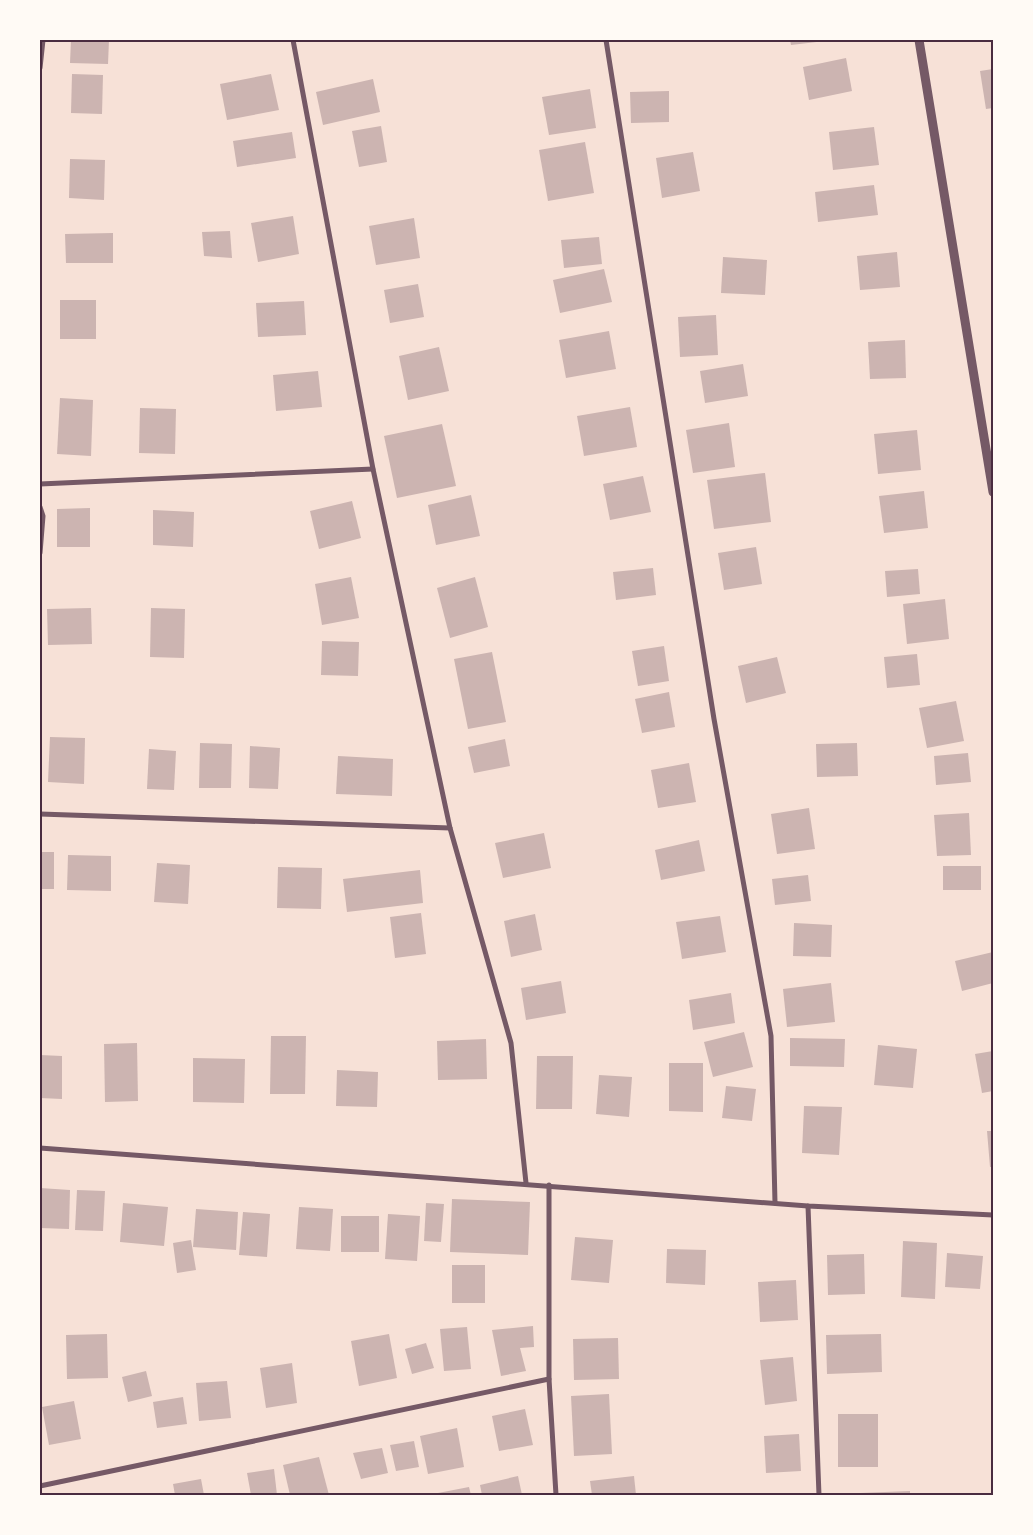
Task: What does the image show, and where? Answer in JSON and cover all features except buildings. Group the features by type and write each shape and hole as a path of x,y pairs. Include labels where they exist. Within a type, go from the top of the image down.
{"street":[{"path":"40,68 43,40"},
{"path":"293,40 373,469 450,828 511,1043 526,1183"},
{"path":"606,40 714,719 770,1036 775,1203"},
{"path":"920,40 993,492"},
{"path":"40,484 373,469"},
{"path":"40,507 43,516 40,552"},
{"path":"40,814 450,828"},
{"path":"40,1148 526,1183 808,1206 993,1215"},
{"path":"549,1185 549,1379 556,1495"},
{"path":"808,1206 819,1495"},
{"path":"40,1486 549,1379"}]}
